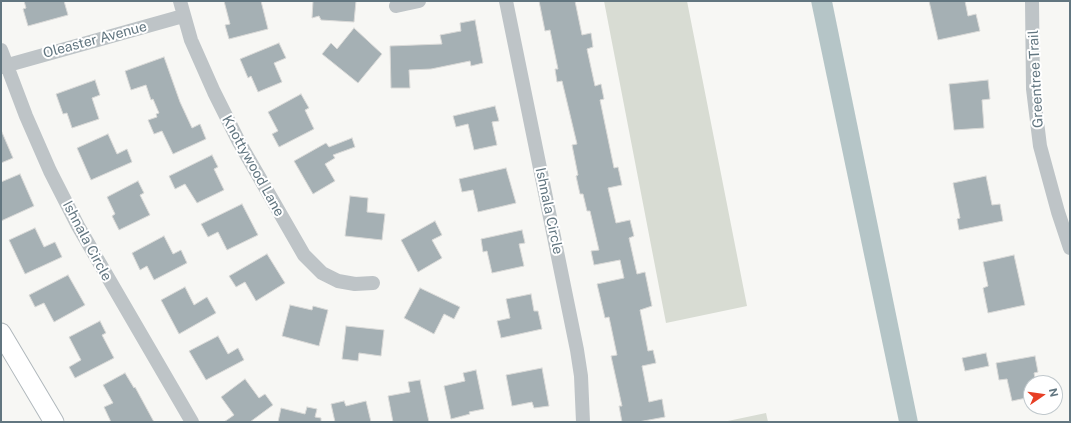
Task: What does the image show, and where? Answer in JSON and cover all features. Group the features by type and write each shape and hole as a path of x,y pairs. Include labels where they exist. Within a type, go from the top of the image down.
{"street":[{"name":"Knottywood Lane","path":"180,1 183,16 211,85 239,142 304,255 322,273 338,281 355,284 372,283"},
{"path":"396,6 419,1"},
{"name":"Ishnala Circle","path":"506,1 577,350 581,376 583,422"},
{"name":"Greentree Trail","path":"1032,1 1033,89 1040,146 1058,212 1070,248"},
{"name":"Oleaster Avenue","path":"3,68 183,16"},
{"name":"Ishnala Circle","path":"1,50 3,68 50,172 78,226 192,422"},
{"path":"1,333 54,422"}],"shaded area":[{"path":"604,1 687,1 747,306 666,323"},
{"path":"811,1 832,1 918,422 899,422"},
{"path":"766,413 768,422 723,422"}],"building":[{"path":"24,1 64,1 68,15 28,26 23,9 26,8"},
{"path":"224,1 261,1 268,29 229,39 225,25 230,24"},
{"path":"313,1 356,1 354,22 321,20 319,16 312,18"},
{"path":"539,1 575,1 582,35 591,33 593,47 587,49 595,86 601,84 604,99 600,100 614,168 618,167 622,185 608,188 616,223 630,220 634,236 629,238 637,274 645,272 652,306 640,310 648,351 653,350 656,363 642,366 649,402 662,399 665,417 638,422 622,422 619,406 622,406 611,356 617,355 609,317 605,318 597,284 624,278 620,260 594,265 591,251 599,250 590,211 587,211 583,194 580,194 576,176 578,175 572,145 577,144 562,81 557,82 555,69 558,69 550,30 545,31"},
{"path":"929,1 965,1 968,16 976,14 980,31 938,40"},
{"path":"475,20 483,63 471,66 470,61 431,69 409,70 410,88 391,88 390,46 442,44 440,35 461,31 460,23"},
{"path":"354,28 382,54 358,83 322,54 331,43 337,49"},
{"path":"279,43 286,58 274,63 282,82 258,92 251,76 248,78 240,59"},
{"path":"164,57 180,102 192,128 200,124 206,139 173,154 162,131 154,134 148,120 157,117 156,114 159,113 153,99 151,100 146,85 131,90 125,71"},
{"path":"95,80 100,95 92,98 99,119 72,128 67,113 63,114 56,94"},
{"path":"988,80 990,99 982,100 984,128 954,130 949,84"},
{"path":"301,94 309,108 305,110 314,129 279,147 272,134 278,131 268,112"},
{"path":"495,106 499,121 492,122 497,145 474,150 468,124 456,127 453,116"},
{"path":"1,130 13,158 1,163"},
{"path":"108,134 117,154 127,149 132,162 91,180 77,148"},
{"path":"352,138 355,147 333,155 335,158 325,164 335,181 313,194 294,161 326,143 329,147"},
{"path":"212,155 218,167 214,169 224,190 197,203 185,184 175,189 169,176"},
{"path":"506,168 516,203 478,212 473,190 462,192 459,179"},
{"path":"20,174 34,206 1,221 1,182"},
{"path":"986,176 992,205 1000,204 1003,221 959,230 957,219 960,218 953,183"},
{"path":"138,181 144,193 140,195 150,215 119,230 112,216 115,214 107,197"},
{"path":"350,196 368,198 367,212 385,214 382,240 345,236"},
{"path":"242,204 258,235 227,250 218,232 208,237 201,224"},
{"path":"435,221 442,235 432,240 442,258 418,272 401,240"},
{"path":"35,228 44,247 55,242 62,257 25,274 9,240"},
{"path":"522,230 525,243 519,244 524,266 492,273 487,251 483,252 481,239"},
{"path":"164,236 173,254 181,250 187,263 154,280 147,266 140,270 132,253"},
{"path":"267,254 285,283 256,301 245,282 236,287 229,276"},
{"path":"1014,255 1025,305 988,313 983,288 988,286 983,262"},
{"path":"68,275 85,305 54,322 44,303 35,307 29,295"},
{"path":"185,287 194,305 207,297 216,313 179,334 161,300"},
{"path":"420,288 460,307 454,319 444,314 434,334 404,318"},
{"path":"531,294 534,311 538,311 542,329 501,338 497,321 510,318 506,299"},
{"path":"290,305 312,310 313,306 328,310 319,346 282,336"},
{"path":"100,321 106,333 102,335 114,358 75,378 69,367 81,360 69,337"},
{"path":"346,326 384,330 381,356 359,353 358,361 342,359"},
{"path":"218,336 228,354 238,348 244,360 206,380 189,351"},
{"path":"986,353 989,366 965,371 962,358"},
{"path":"1035,356 1038,372 1034,373 1034,375 1023,375 1023,399 1012,401 1007,379 999,380 996,363"},
{"path":"542,368 549,406 534,408 532,402 512,406 506,375"},
{"path":"476,370 484,409 469,412 470,414 451,419 444,386 465,381 463,373"},
{"path":"125,373 134,388 135,387 154,422 111,422 104,407 113,403 103,385"},
{"path":"245,379 259,398 265,394 273,405 250,422 224,422 234,415 221,397"},
{"path":"420,380 429,422 393,422 388,396 410,392 408,382"},
{"path":"344,401 346,406 366,401 371,422 335,422 331,404"},
{"path":"307,407 317,409 315,417 321,418 321,422 278,422 281,408 305,414"}]}
